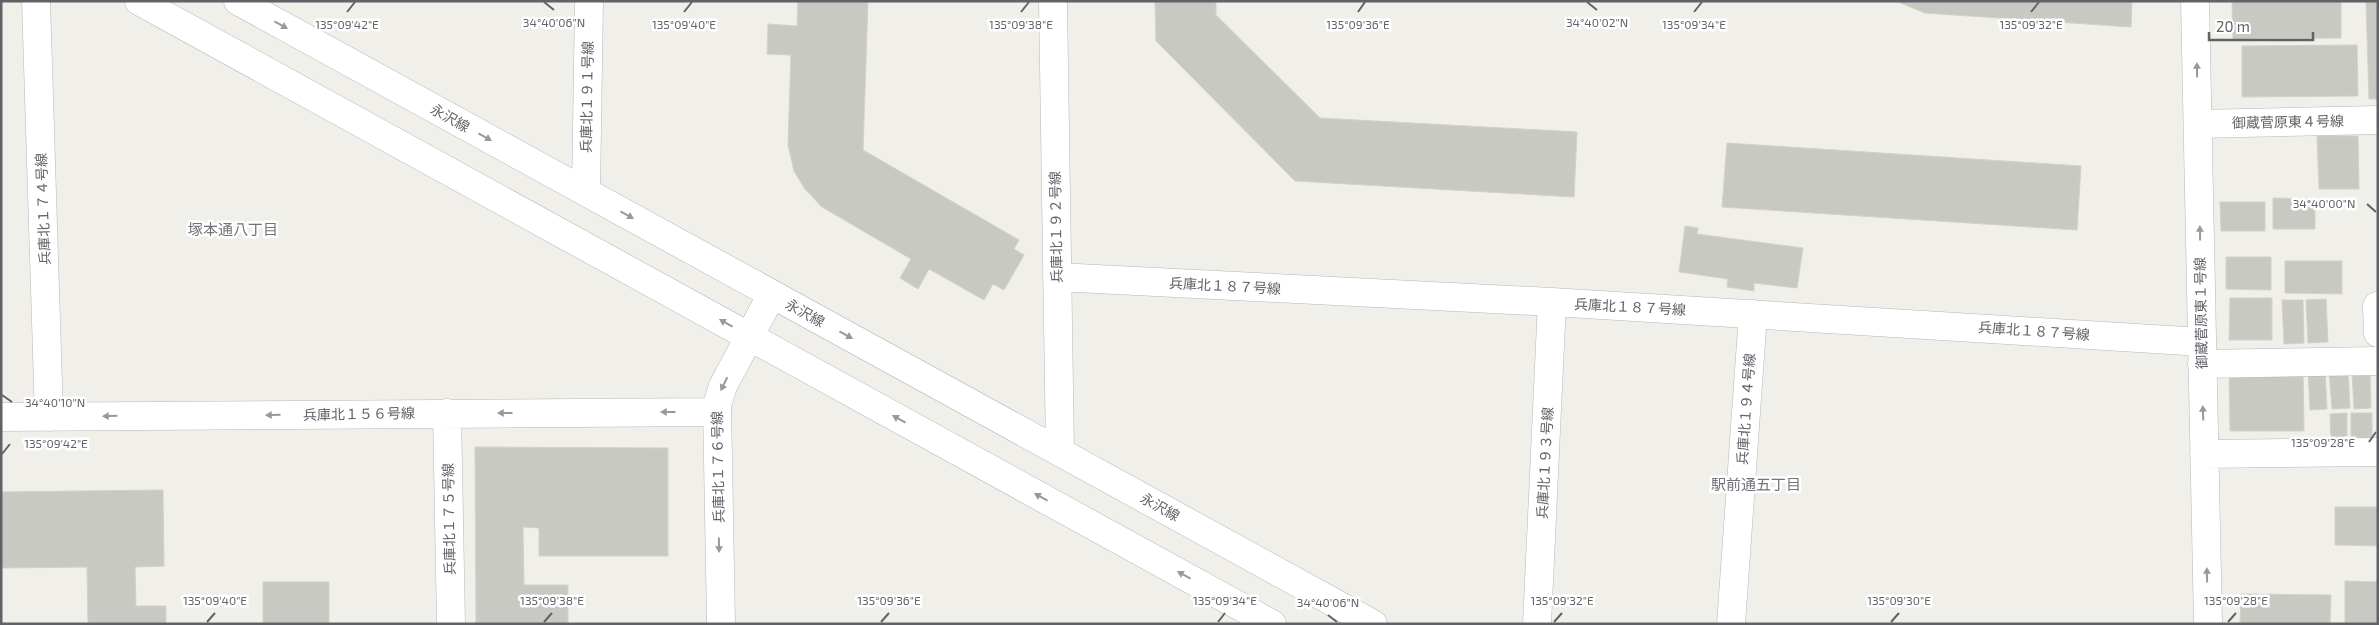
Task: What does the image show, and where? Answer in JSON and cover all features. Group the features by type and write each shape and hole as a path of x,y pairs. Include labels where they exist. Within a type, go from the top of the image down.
{"street":[{"name":"兵庫北１７４号線","path":"36,1 49,417"},
{"path":"139,1 1272,624"},
{"name":"永沢線","path":"238,1 1373,624"},
{"name":"兵庫北１９１号線","path":"586,192 589,1"},
{"name":"兵庫北１９２号線","path":"1053,1 1060,452"},
{"name":"御蔵菅原東１号線","path":"2195,1 2208,624"},
{"name":"御蔵菅原東４号線","path":"2198,124 2378,120"},
{"name":"兵庫北１８７号線","path":"1057,277 1754,314 2202,353 2378,362"},
{"name":"兵庫北１７６号線","path":"721,624 717,412 722,386 772,294"},
{"name":"兵庫北１９３号線","path":"1537,624 1552,302"},
{"path":"2377,306 2378,333"},
{"name":"兵庫北１９４号線","path":"1731,624 1754,314"},
{"name":"兵庫北１５６号線","path":"1,417 717,412"},
{"name":"兵庫北１７５号線","path":"447,413 451,624"},
{"path":"2204,454 2378,452"}],"building":[{"path":"798,1 868,1 863,150 1019,240 1014,249 1024,255 1004,290 993,284 984,300 929,269 918,289 900,278 911,259 822,207 805,189 794,171 788,145 791,55 767,54 768,24 797,26"},
{"path":"1155,1 1216,1 1216,15 1320,118 1577,132 1574,197 1295,181 1156,41"},
{"path":"1896,1 2132,1 2131,27 1925,13"},
{"path":"2232,1 2341,1 2341,38 2233,39"},
{"path":"2366,1 2378,1 2378,99 2369,99"},
{"path":"2357,45 2358,96 2242,97 2242,46"},
{"path":"2317,136 2358,136 2359,189 2319,189"},
{"path":"1727,143 2081,166 2077,230 1722,207"},
{"path":"2273,198 2315,199 2315,229 2273,229"},
{"path":"2220,202 2265,202 2265,231 2221,231"},
{"path":"1685,226 1698,228 1697,234 1803,248 1797,288 1754,283 1754,291 1727,287 1728,279 1679,272"},
{"path":"2226,257 2271,257 2271,290 2226,289"},
{"path":"2285,261 2342,261 2342,294 2285,293"},
{"path":"2230,298 2272,298 2272,340 2229,340"},
{"path":"2326,299 2328,342 2308,343 2306,300"},
{"path":"2282,300 2303,300 2304,343 2284,344"},
{"path":"2348,367 2350,408 2332,409 2329,369"},
{"path":"2229,369 2303,369 2304,431 2230,431"},
{"path":"2308,371 2325,371 2327,409 2310,410"},
{"path":"2352,373 2370,373 2371,408 2354,409"},
{"path":"2347,413 2347,440 2331,441 2330,414"},
{"path":"2351,413 2372,413 2372,438 2351,438"},
{"path":"475,447 668,448 668,556 539,556 539,528 523,527 524,585 568,585 568,624 476,624"},
{"path":"163,490 164,566 135,567 136,606 166,606 166,624 88,624 87,567 1,568 1,492"},
{"path":"2335,507 2378,507 2378,546 2335,545"},
{"path":"2345,581 2378,582 2378,624 2345,624"},
{"path":"263,582 329,582 329,624 263,624"},
{"path":"2241,594 2331,595 2330,624 2240,624"}],"district":[{"name":"塚本通八丁目","path":"233,230"},
{"name":"駅前通五丁目","path":"1756,485"}]}
